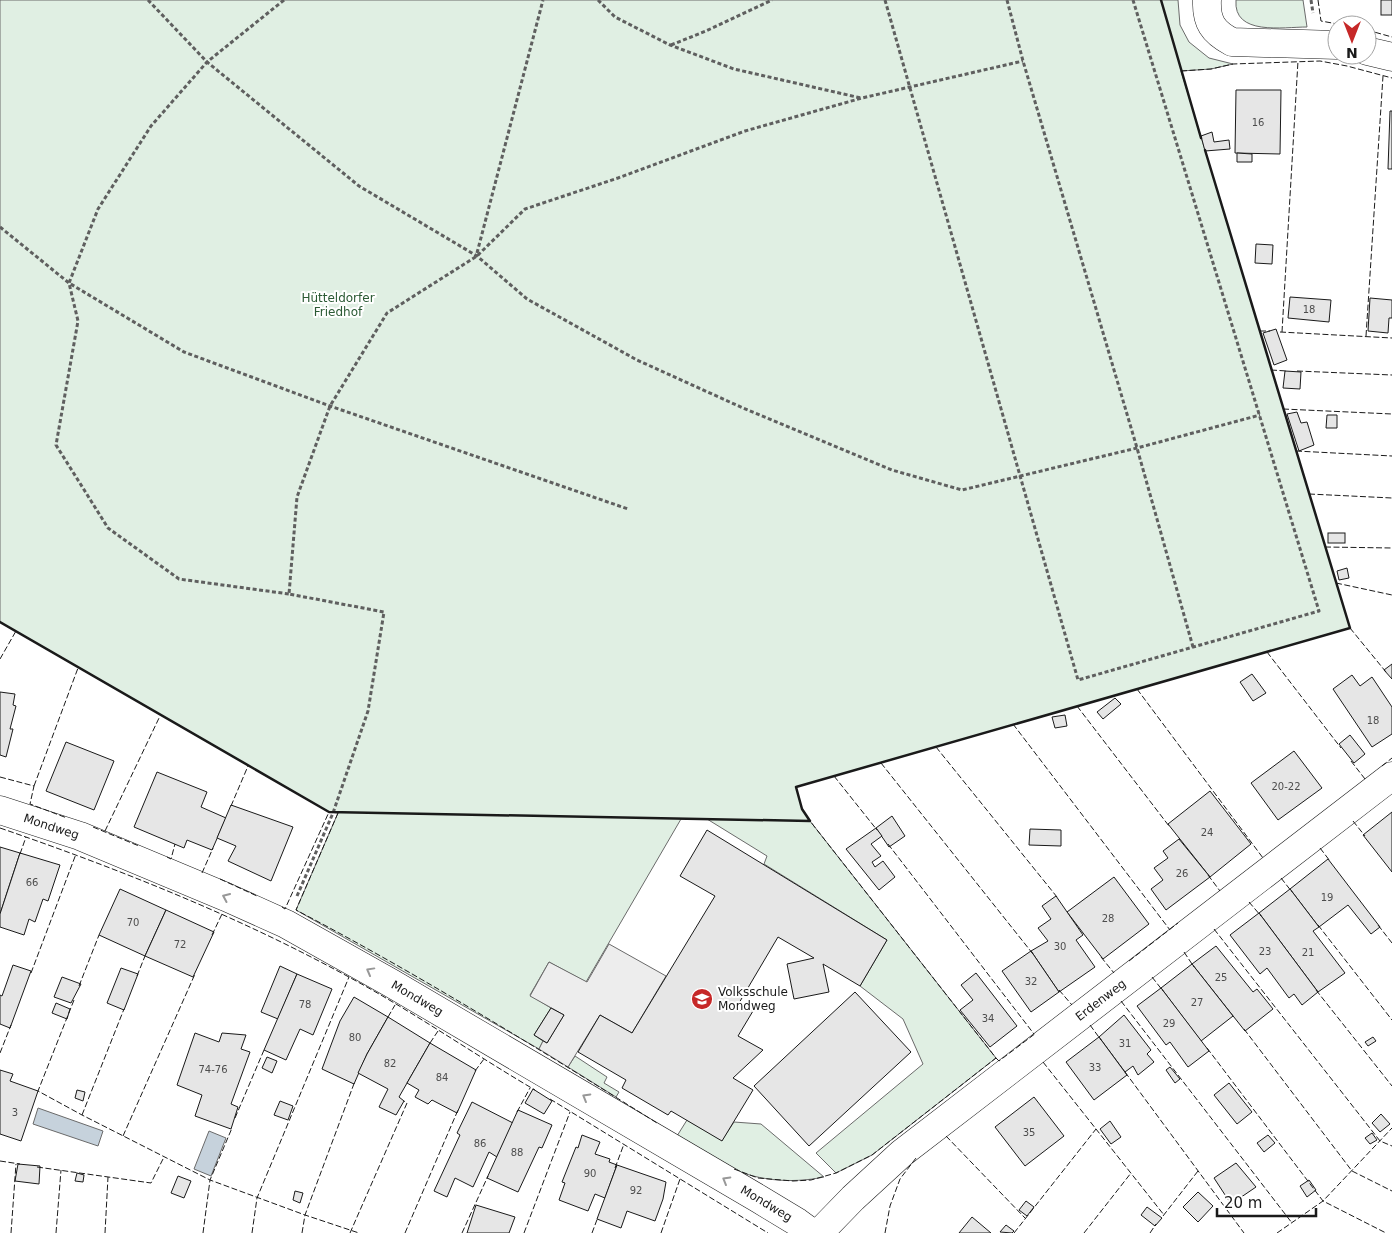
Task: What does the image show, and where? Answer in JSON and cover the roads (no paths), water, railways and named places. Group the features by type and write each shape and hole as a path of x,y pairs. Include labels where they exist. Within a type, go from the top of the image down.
{"street":[{"path":"1207,0 1207,14 1210,24 1220,36 1232,42 1327,45"},
{"path":"1377,53 1392,57"},
{"name":"Erdenweg","path":"819,1233 853,1198 902,1153 1392,776"},
{"name":"Mondweg","path":"0,810 80,836 286,924 391,983 797,1222 812,1233"}],"place":[{"name":"Volksschule Mondweg","path":"702,999"}],"park label":[{"name":"Hütteldorfer Friedhof","path":"338,305"}]}
